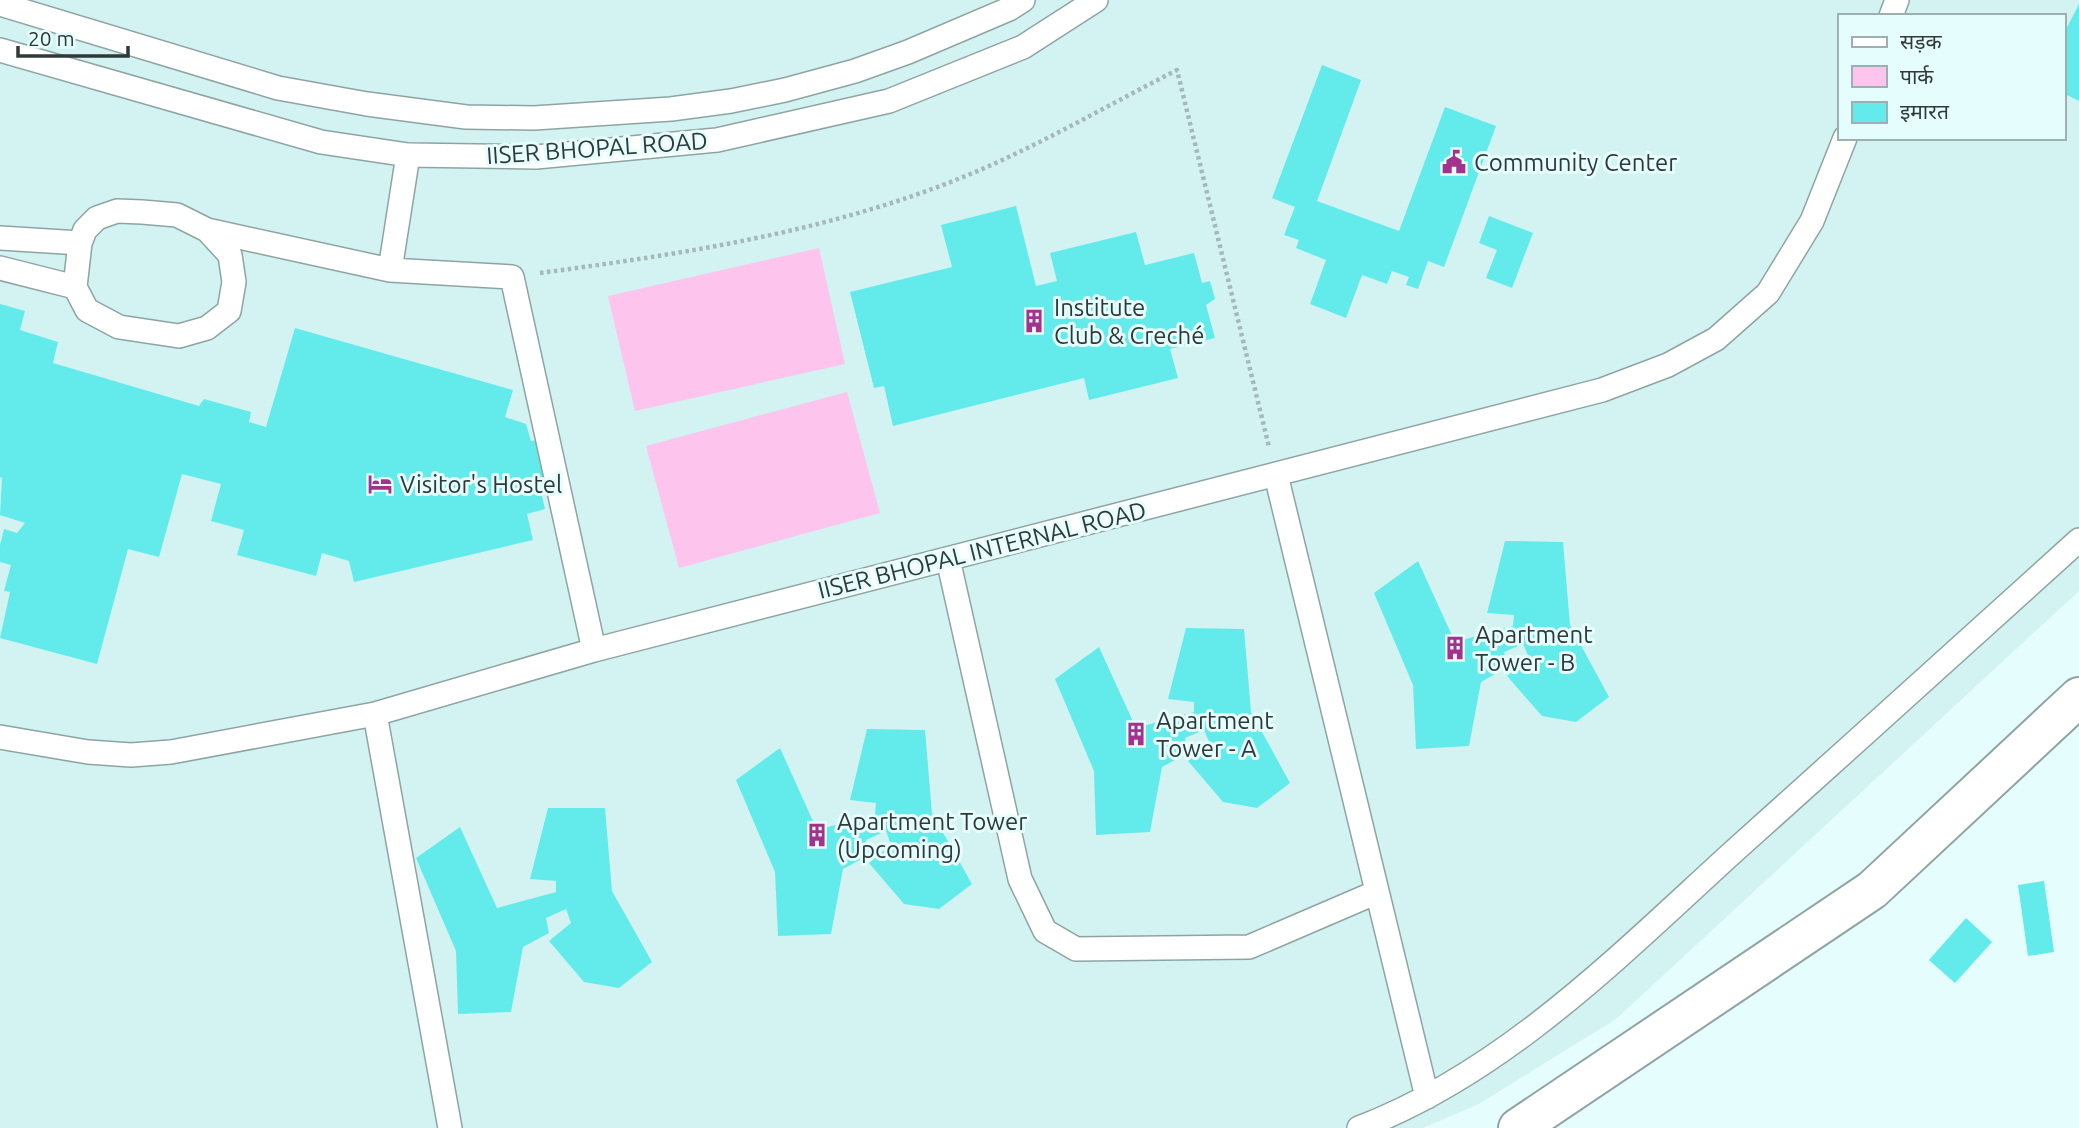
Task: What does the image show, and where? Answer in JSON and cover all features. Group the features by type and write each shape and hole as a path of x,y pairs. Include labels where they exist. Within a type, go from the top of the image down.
{"street":[{"path":"1518,1128 1872,890 2079,697"}],"lane":[{"name":"IISER BHOPAL ROAD","path":"0,4 278,88 367,104 466,117 534,118 671,109 785,90 856,71 908,52 1009,9 1023,0"},
{"name":"IISER BHOPAL ROAD","path":"0,50 321,142 408,155 536,156 717,140 889,101 1024,47 1096,0"},
{"name":"IISER BHOPAL INTERNAL ROAD","path":"0,737 88,752 131,755 170,752 375,714 594,650 1602,390 1668,365 1716,338 1768,293 1812,221 1843,140"},
{"path":"390,270 408,155"},
{"path":"207,230 230,255 234,282 229,311 207,328 179,336 119,327 87,310 75,287 80,243 85,230 97,218 117,211 177,215 207,230 390,270 512,277 594,650"},
{"path":"0,238 80,243"},
{"path":"0,268 75,287"},
{"path":"1276,475 1427,1097"},
{"path":"1359,1128 1387,1118 1427,1097 1561,1008 2079,540"},
{"path":"948,559 1020,879 1045,930 1076,949 1249,947 1377,892"},
{"path":"375,714 450,1128"}],"path":[{"path":"512,277 659,257 770,237 852,215 936,187 998,162 1177,70 1276,475"}],"shaded area":[{"path":"0,0 2079,0 2079,591 1616,1019 1479,1104 1423,1128 0,1128"}],"green space":[{"path":"819,248 845,364 635,411 608,296"},
{"path":"847,392 880,513 679,568 646,446"}],"building":[{"path":"2079,4 2079,101 2065,94 2065,31"},
{"name":"Community Center","path":"1322,65 1361,80 1317,201 1399,231 1445,107 1496,126 1444,267 1428,261 1418,289 1406,285 1409,277 1392,271 1387,284 1362,275 1346,318 1310,304 1326,260 1296,248 1299,240 1284,235 1295,207 1272,198"},
{"name":"Institute Club & Creché","path":"1016,206 1036,286 1057,281 1050,253 1136,232 1145,265 1194,253 1202,283 1210,281 1215,299 1206,305 1215,338 1170,349 1178,378 1089,400 1084,378 893,426 884,386 874,388 850,292 952,267 941,225"},
{"path":"1489,216 1533,233 1512,288 1486,278 1497,250 1479,243"},
{"name":"Visitor's Hostel","path":"0,304 25,311 20,330 58,342 53,363 199,406 204,399 251,412 249,422 266,427 295,328 513,390 505,417 526,424 531,441 537,440 545,477 538,479 545,509 527,514 533,540 354,582 349,561 322,553 316,576 237,555 244,530 211,521 221,484 182,474 159,557 128,549 97,664 0,638 10,592 4,591 11,565 0,562 0,545 4,529 17,533 25,523 0,515"},
{"name":"Apartment Tower - B","path":"1505,541 1563,542 1570,625 1609,697 1576,722 1542,716 1507,676 1529,658 1523,644 1504,652 1507,667 1481,682 1469,746 1416,749 1413,685 1374,593 1418,561 1455,642 1513,626 1514,615 1487,613"},
{"name":"Apartment Tower - A","path":"1186,628 1244,629 1251,712 1290,783 1257,808 1223,802 1188,761 1210,744 1204,730 1185,738 1188,753 1162,767 1150,832 1096,835 1094,771 1055,679 1099,647 1136,728 1194,712 1194,702 1168,699"},
{"name":"Apartment Tower (Upcoming)","path":"867,729 925,730 932,813 972,884 939,909 904,904 869,863 891,845 886,831 866,840 869,855 843,869 831,934 778,936 775,872 736,780 780,748 817,830 875,814 876,803 850,800"},
{"path":"548,808 605,808 612,891 652,962 619,988 584,982 549,941 571,923 566,909 546,918 549,933 523,947 511,1012 458,1014 456,951 416,858 460,827 497,908 556,892 556,881 530,879"},
{"path":"2044,881 2054,952 2028,956 2018,885"},
{"path":"1966,918 1992,942 1955,983 1929,960"}],"place":[{"name":"Community Center","path":"1454,162"},
{"name":"Institute Club & Creché","path":"1034,321"},
{"name":"Visitor's Hostel","path":"380,484"},
{"name":"Apartment Tower - B","path":"1455,648"},
{"name":"Apartment Tower - A","path":"1136,734"},
{"name":"Apartment Tower (Upcoming)","path":"817,835"}]}
